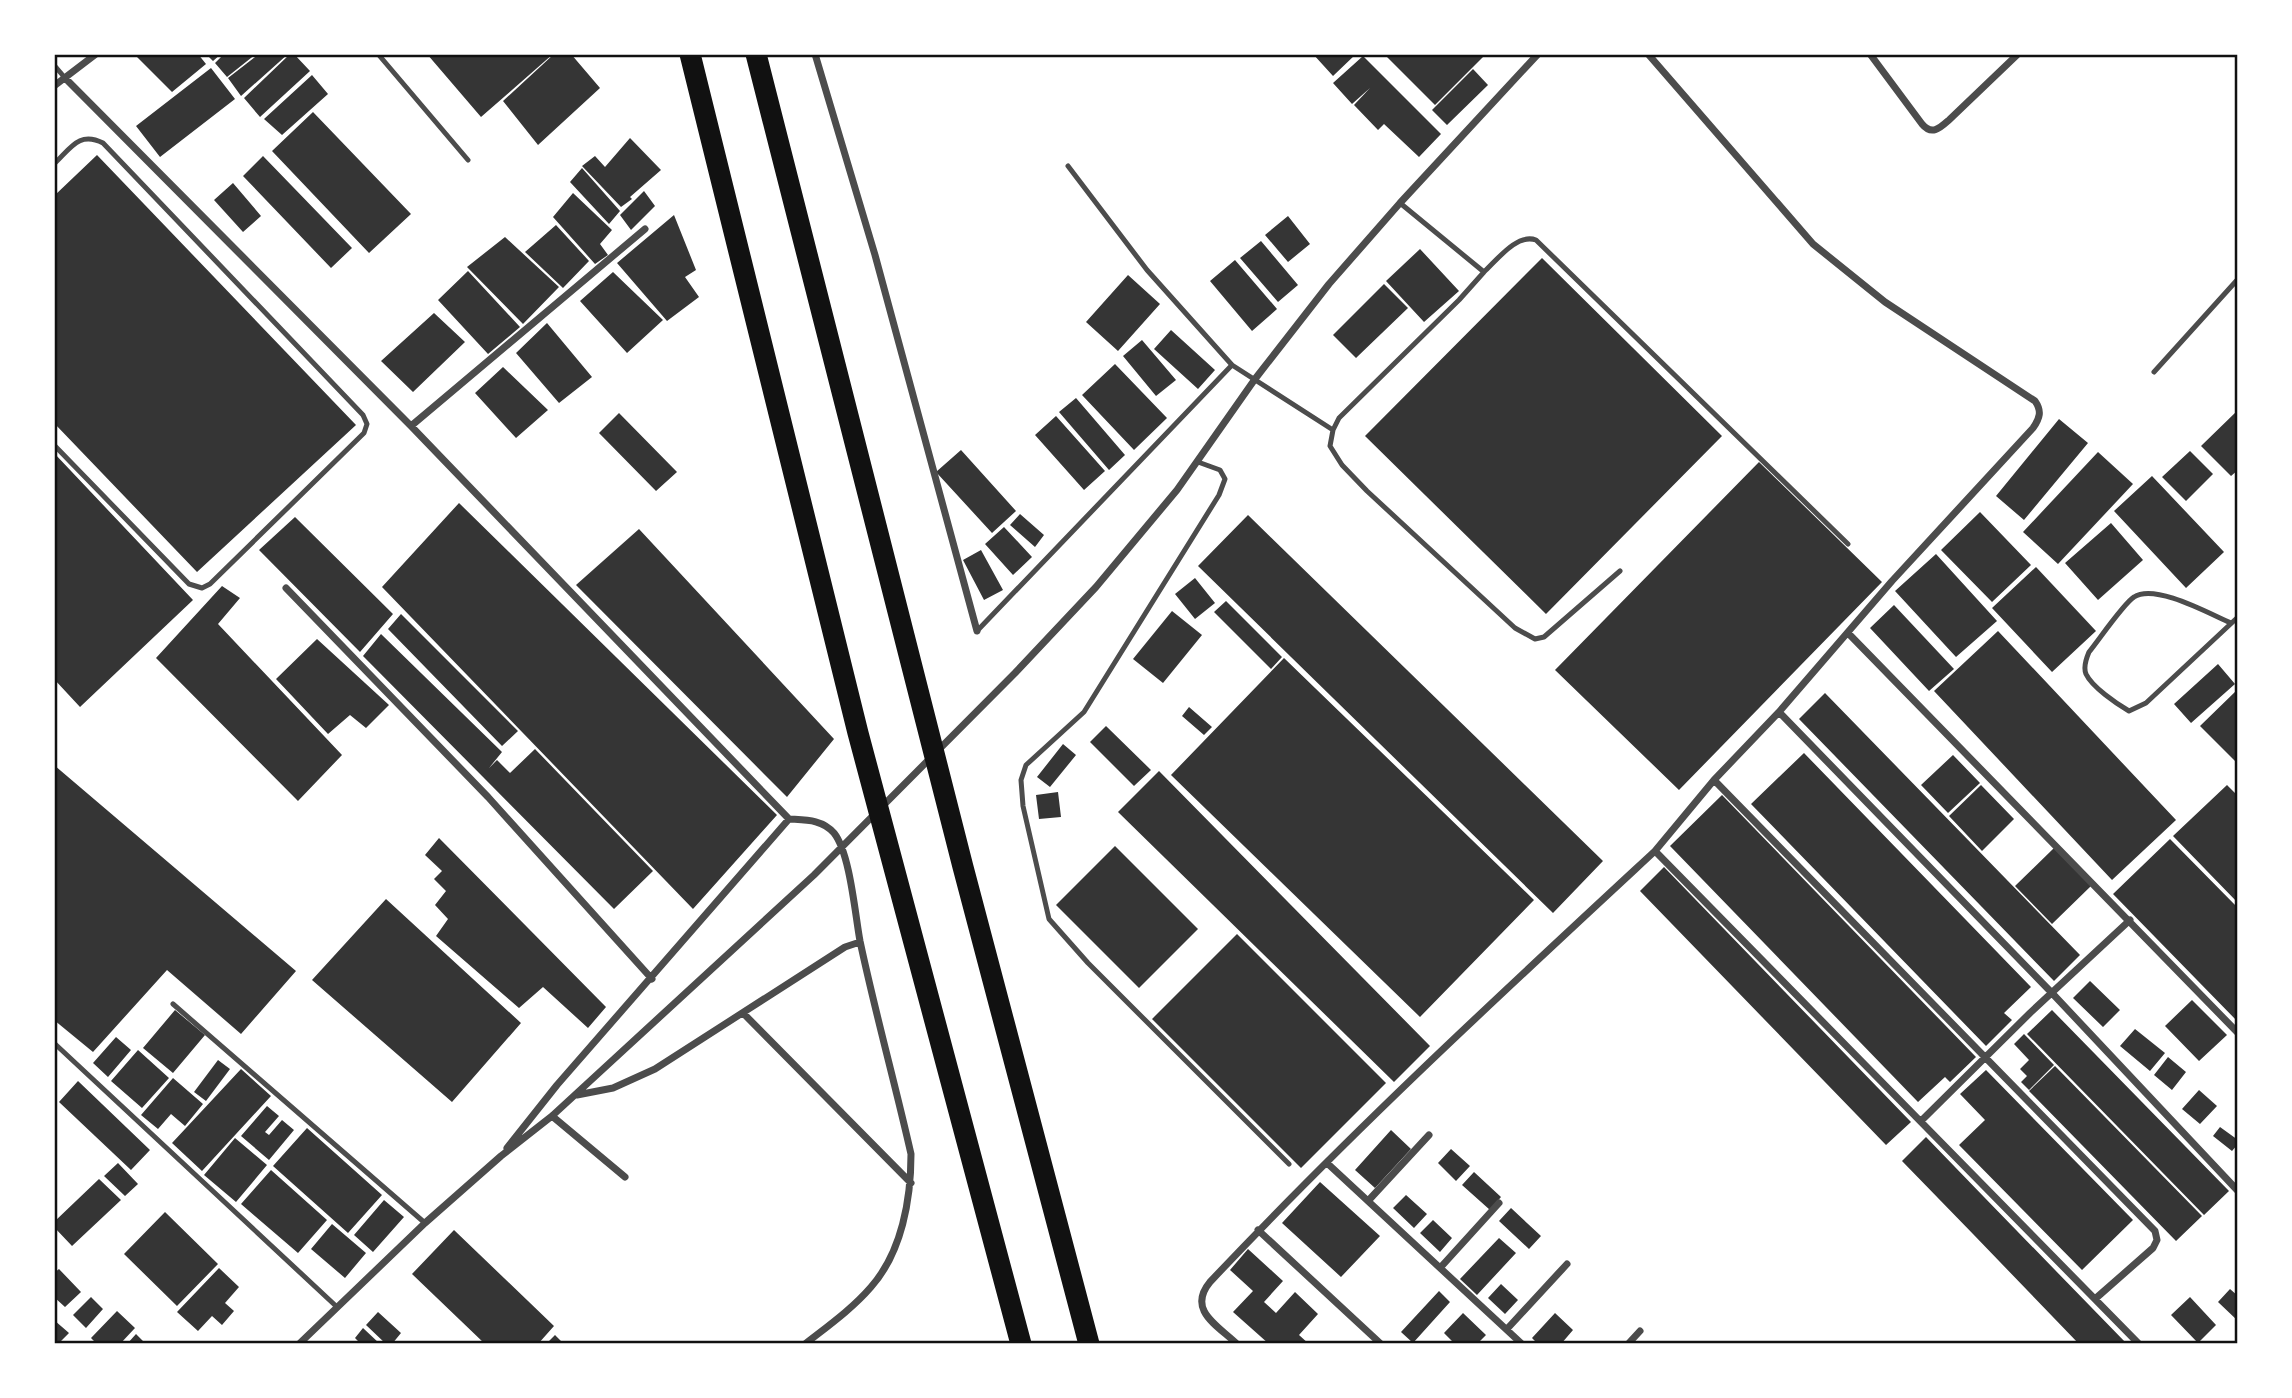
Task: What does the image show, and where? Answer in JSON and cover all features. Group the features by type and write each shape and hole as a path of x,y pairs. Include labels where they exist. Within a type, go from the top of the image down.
{"highway":[{"path":"690,54 858,733 1021,1344"},
{"path":"756,54 963,867 1089,1344"}],"street":[{"path":"54,86 96,54"},
{"path":"816,54 875,255 977,631"},
{"path":"299,1344 425,1223 501,1156 552,1116 814,875 1015,673 1096,587 1198,462 1255,379 1329,284 1538,54"},
{"path":"1237,1344 1204,1314 1200,1300 1203,1290 1258,1230 1458,1035 1656,850 1714,780 1779,712 1892,581 2033,428 2040,414 2035,401 1885,302 1813,244 1648,54"},
{"path":"1870,54 1926,130 1932,131 1938,129 2018,54"},
{"path":"65,78 411,426 789,819 811,820 823,824 834,833 846,862 860,942 911,1154 911,1183 894,1246 872,1286 845,1313 804,1344"},
{"path":"411,426 645,229"},
{"path":"286,588 488,797 652,979"},
{"path":"1848,634 2238,1033"},
{"path":"1779,712 2052,992 2238,1191"},
{"path":"1714,780 2155,1231 2157,1240 2153,1248 2095,1299"},
{"path":"501,1156 556,1085 652,979 789,819"},
{"path":"1656,850 2139,1344"},
{"path":"1920,1121 2130,920"},
{"path":"574,1096 613,1088 655,1069 845,947 860,942"},
{"path":"743,1013 911,1183"},
{"path":"552,1116 625,1177"},
{"path":"1368,1201 1429,1135"},
{"path":"1327,1163 1522,1344"},
{"path":"1440,1268 1499,1203"},
{"path":"1258,1230 1381,1344"},
{"path":"1507,1329 1567,1264"},
{"path":"1628,1344 1640,1331"}],"lane":[{"path":"378,54 468,160"},
{"path":"54,65 65,78"},
{"path":"54,164 81,139 91,137 103,143 363,415 367,424 364,433 210,584 202,588 190,584 54,444"},
{"path":"1068,166 1147,270 1232,365 1332,430"},
{"path":"1400,203 1484,272"},
{"path":"1620,572 1544,637 1535,639 1515,628 1350,474 1330,446 1332,430 1339,418 1460,300 1484,272 1521,239 1529,237 1536,240 1849,544"},
{"path":"2154,372 2238,279"},
{"path":"977,631 1232,365"},
{"path":"1198,462 1220,470 1224,479 1219,495 1084,712 1026,765 1021,780 1023,806 1049,919 1071,946 1289,1164"},
{"path":"2231,623 2175,599 2152,593 2134,597 2089,652 2085,662 2086,675 2111,700 2129,712 2146,704 2238,617"},
{"path":"173,1004 425,1223"},
{"path":"54,1044 337,1307"}],"building":[{"path":"198,54 206,64 172,92 136,56"},
{"path":"206,54 221,54 213,61"},
{"path":"224,54 256,54 227,77 215,63"},
{"path":"259,54 288,54 241,96 228,78"},
{"path":"290,54 294,54 310,71 260,117 244,98"},
{"path":"427,54 553,54 481,117"},
{"path":"554,54 571,54 600,88 538,145 503,101"},
{"path":"1313,54 1356,54 1333,76"},
{"path":"1384,54 1486,54 1435,105"},
{"path":"1363,56 1441,134 1419,157 1384,124 1378,130 1354,105 1370,88 1352,104 1333,83"},
{"path":"211,68 235,99 160,157 136,126"},
{"path":"1473,69 1488,85 1447,125 1432,110"},
{"path":"312,75 328,94 282,135 264,119"},
{"path":"313,112 411,214 369,253 272,151"},
{"path":"630,138 661,170 621,207 582,166 595,156 605,167"},
{"path":"97,155 356,425 197,572 54,423 54,196"},
{"path":"263,156 352,248 331,268 243,176"},
{"path":"582,168 620,211 609,224 570,182"},
{"path":"233,183 261,216 243,232 214,200"},
{"path":"644,191 655,206 631,230 620,215"},
{"path":"573,193 612,230 600,244 608,255 595,264 553,217"},
{"path":"674,215 696,270 685,277 699,297 667,321 617,263"},
{"path":"1288,216 1310,244 1288,262 1265,235"},
{"path":"556,225 589,261 563,288 525,252"},
{"path":"505,237 559,287 523,324 467,267"},
{"path":"1261,241 1298,285 1278,302 1240,258"},
{"path":"1420,249 1459,291 1424,322 1386,281"},
{"path":"1542,258 1722,436 1546,614 1365,436"},
{"path":"1235,260 1277,309 1252,331 1210,281"},
{"path":"468,271 520,327 488,354 438,300"},
{"path":"613,272 663,320 627,353 580,301"},
{"path":"1128,275 1160,304 1118,351 1086,322"},
{"path":"1384,284 1408,308 1356,358 1333,335"},
{"path":"434,313 465,342 413,392 381,361"},
{"path":"547,323 592,377 559,403 516,353"},
{"path":"1171,330 1215,370 1198,389 1154,349"},
{"path":"1142,340 1176,380 1156,396 1123,356"},
{"path":"1115,364 1167,418 1134,450 1082,395"},
{"path":"503,367 548,410 516,438 475,393"},
{"path":"1076,398 1125,455 1109,470 1059,412"},
{"path":"2238,410 2238,470 2231,476 2201,446"},
{"path":"619,413 677,472 656,491 599,433"},
{"path":"1056,416 1105,471 1084,490 1035,435"},
{"path":"2059,419 2088,443 2024,520 1996,496"},
{"path":"961,450 1016,511 992,533 936,472"},
{"path":"2190,451 2213,474 2186,501 2162,477"},
{"path":"2098,452 2133,484 2058,564 2023,532"},
{"path":"54,453 193,600 80,707 54,679"},
{"path":"1759,462 1882,582 1679,790 1555,670"},
{"path":"2152,476 2224,552 2186,588 2114,511"},
{"path":"459,503 777,815 693,909 382,587"},
{"path":"1980,512 2031,565 1992,602 1941,550"},
{"path":"1020,514 1044,535 1035,547 1010,525"},
{"path":"1248,515 1603,861 1553,913 1198,566"},
{"path":"295,517 393,614 360,652 259,550"},
{"path":"2111,523 2143,560 2098,600 2065,563"},
{"path":"1004,527 1032,557 1013,575 985,544"},
{"path":"639,529 834,739 787,797 576,585"},
{"path":"981,550 1003,590 984,600 963,560"},
{"path":"1936,554 1997,621 1956,657 1895,591"},
{"path":"2036,567 2096,631 2052,672 1992,608"},
{"path":"1195,578 1215,603 1195,619 1175,594"},
{"path":"222,586 240,598 218,624 342,755 298,801 156,658"},
{"path":"1226,601 1282,657 1271,669 1214,612"},
{"path":"1894,605 1954,669 1929,691 1870,628"},
{"path":"1172,611 1202,635 1163,683 1133,659"},
{"path":"401,614 518,731 502,746 388,629"},
{"path":"1998,631 2176,820 2112,880 1934,691"},
{"path":"381,634 502,752 489,768 497,760 510,773 535,749 653,871 614,909 363,656"},
{"path":"317,639 389,705 366,728 350,715 328,734 276,679"},
{"path":"1284,658 1534,900 1420,1017 1171,775"},
{"path":"2218,664 2235,684 2191,723 2174,704"},
{"path":"2238,689 2238,764 2200,726"},
{"path":"1825,693 2080,955 2054,981 1799,719"},
{"path":"1189,707 1212,727 1204,735 1182,716"},
{"path":"1106,726 1151,770 1134,786 1090,742"},
{"path":"1063,744 1076,755 1050,787 1037,777"},
{"path":"1804,753 2031,987 2004,1013 2012,1020 1986,1046 1751,804"},
{"path":"1953,755 1980,783 1948,813 1921,785"},
{"path":"54,765 296,971 241,1034 167,970 93,1052 54,1020"},
{"path":"1159,771 1430,1046 1394,1082 1118,812"},
{"path":"1981,785 2014,819 1982,851 1949,816"},
{"path":"2227,785 2238,796 2238,903 2173,836"},
{"path":"1058,792 1061,817 1039,819 1036,795"},
{"path":"1722,795 1976,1057 1950,1082 1945,1077 1918,1102 1670,846"},
{"path":"439,838 606,1007 588,1028 543,987 519,1008 436,936 448,919 435,905 446,891 434,879 442,871 425,855"},
{"path":"2170,839 2238,908 2238,1022 2113,894"},
{"path":"1115,846 1198,929 1139,988 1056,905"},
{"path":"2054,848 2091,886 2052,924 2015,886"},
{"path":"1664,867 1911,1122 1886,1145 1640,891"},
{"path":"386,899 521,1023 452,1102 312,980"},
{"path":"1237,934 1386,1083 1301,1168 1152,1019"},
{"path":"2090,981 2120,1010 2103,1027 2073,998"},
{"path":"2192,1000 2227,1035 2199,1061 2165,1026"},
{"path":"175,1010 205,1035 173,1073 143,1048"},
{"path":"2052,1010 2229,1191 2204,1215 2027,1034"},
{"path":"2135,1029 2165,1053 2150,1071 2120,1046"},
{"path":"2024,1034 2054,1065 2029,1090 2021,1082 2027,1076 2020,1069 2029,1060 2014,1044"},
{"path":"116,1037 131,1050 108,1077 93,1063"},
{"path":"138,1050 169,1078 142,1108 111,1081"},
{"path":"2168,1057 2186,1072 2172,1090 2154,1075"},
{"path":"218,1060 230,1069 206,1101 194,1092"},
{"path":"2055,1066 2202,1216 2176,1241 2029,1091"},
{"path":"241,1069 271,1096 202,1171 172,1143"},
{"path":"1986,1070 2133,1220 2082,1270 1959,1145 1985,1120 1960,1094"},
{"path":"173,1078 203,1104 185,1126 171,1114 158,1129 141,1115"},
{"path":"78,1081 150,1150 131,1170 59,1102"},
{"path":"2199,1090 2217,1106 2200,1124 2182,1109"},
{"path":"267,1106 279,1116 265,1132 269,1135 282,1120 294,1130 269,1160 241,1136"},
{"path":"2220,1127 2238,1140 2232,1151 2213,1136"},
{"path":"307,1128 382,1195 348,1233 273,1166"},
{"path":"1391,1130 1411,1149 1375,1188 1355,1170"},
{"path":"1926,1137 2127,1344 2079,1344 1902,1161"},
{"path":"235,1138 267,1165 236,1202 204,1175"},
{"path":"1451,1149 1470,1166 1456,1181 1438,1163"},
{"path":"118,1163 138,1184 125,1196 104,1176"},
{"path":"271,1170 327,1220 298,1253 241,1204"},
{"path":"1474,1172 1501,1197 1490,1210 1462,1185"},
{"path":"99,1179 121,1200 72,1246 54,1227 54,1222"},
{"path":"1320,1182 1380,1236 1341,1277 1282,1223"},
{"path":"1406,1195 1427,1214 1414,1228 1393,1208"},
{"path":"384,1200 404,1217 373,1252 354,1235"},
{"path":"1511,1208 1541,1236 1529,1249 1499,1221"},
{"path":"165,1212 218,1264 177,1306 124,1254"},
{"path":"1433,1220 1452,1238 1440,1252 1420,1233"},
{"path":"332,1224 366,1253 345,1278 311,1249"},
{"path":"454,1230 554,1326 538,1344 485,1344 412,1274"},
{"path":"1499,1238 1516,1253 1477,1295 1460,1279"},
{"path":"1248,1249 1283,1281 1264,1302 1276,1313 1295,1292 1318,1314 1299,1335 1309,1344 1269,1344 1233,1312 1253,1291 1230,1270"},
{"path":"219,1268 239,1287 225,1303 234,1311 222,1325 212,1316 198,1331 177,1312"},
{"path":"59,1269 81,1292 65,1307 54,1297 54,1273"},
{"path":"1501,1284 1518,1300 1505,1314 1488,1298"},
{"path":"2230,1289 2238,1296 2238,1321 2218,1302"},
{"path":"1439,1291 1450,1302 1413,1343 1401,1332"},
{"path":"91,1297 103,1309 86,1328 73,1315"},
{"path":"2190,1297 2216,1325 2198,1343 2171,1315"},
{"path":"117,1311 135,1328 120,1344 97,1344 91,1338"},
{"path":"378,1312 401,1333 392,1344 386,1344 366,1325"},
{"path":"1463,1313 1486,1335 1477,1344 1455,1344 1444,1333"},
{"path":"1555,1313 1573,1330 1561,1344 1538,1344 1532,1338"},
{"path":"54,1320 69,1333 58,1344 54,1344"},
{"path":"363,1328 380,1344 361,1344 355,1338"},
{"path":"136,1334 146,1344 127,1344"},
{"path":"555,1335 564,1344 546,1344"}]}
